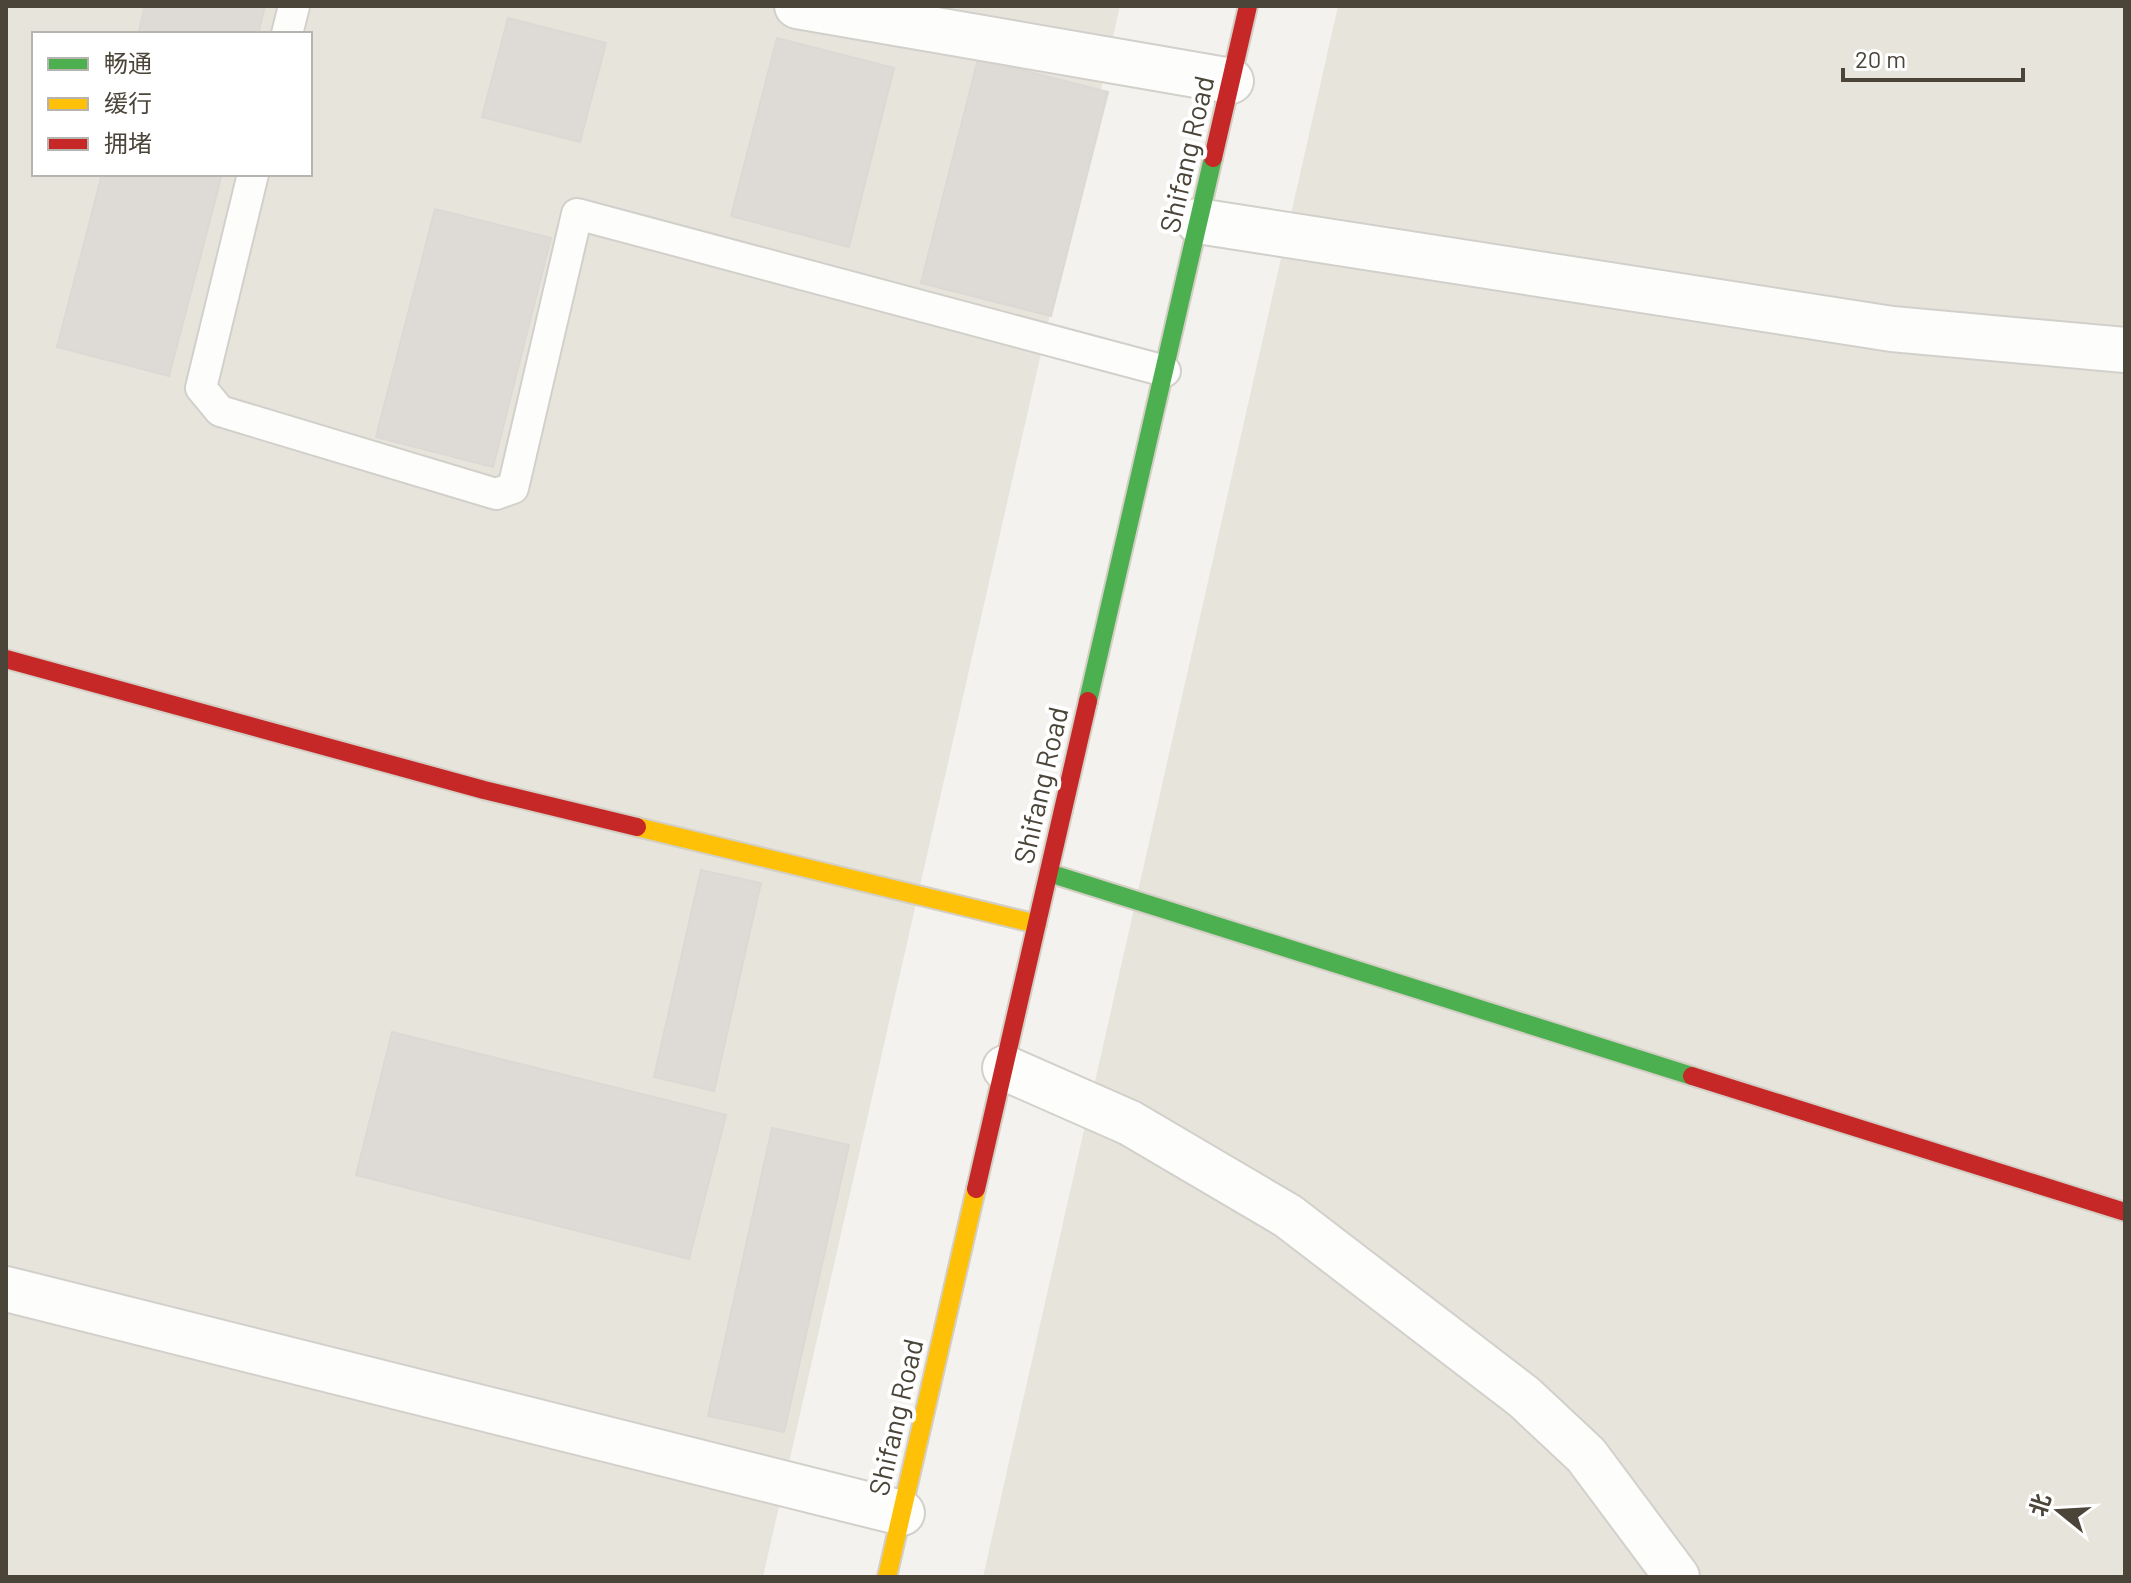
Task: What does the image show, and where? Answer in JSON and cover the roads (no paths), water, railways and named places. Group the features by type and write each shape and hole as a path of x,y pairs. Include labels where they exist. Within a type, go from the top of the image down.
{"street":[{"path":"797,6 1231,81"},
{"name":"Shifang Road","path":"887,1577 1248,6"},
{"path":"1198,221 1892,329 2125,350"},
{"path":"6,659 484,790 1037,924"},
{"path":"1049,873 2125,1212"},
{"path":"1005,1068 1130,1123 1288,1216 1545,1416 1586,1455 1677,1577"},
{"path":"6,1289 902,1513"}],"lane":[{"path":"288,32 294,6"},
{"path":"253,176 201,388 220,411 496,494 513,488 577,214 1165,371"}]}
